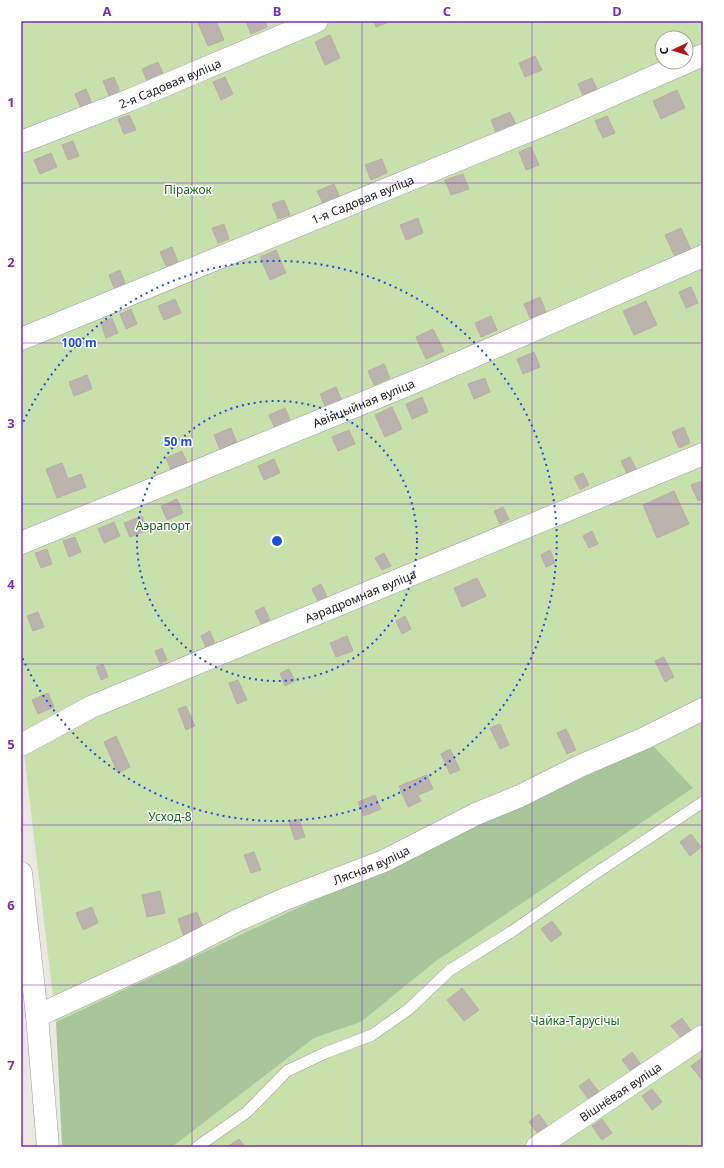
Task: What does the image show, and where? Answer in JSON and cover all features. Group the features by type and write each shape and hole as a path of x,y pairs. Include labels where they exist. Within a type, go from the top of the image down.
{"street":[{"name":"2-я Садовая вуліца","path":"21,142 130,100 317,21"},
{"name":"1-я Садовая вуліца","path":"21,339 553,121 703,55"},
{"name":"Авіяцыйная вуліца","path":"21,543 424,378 703,256"},
{"name":"Аэрадромная вуліца","path":"21,745 91,707 703,454"},
{"name":"Лясная вуліца","path":"37,1016 178,951 238,920 278,902 384,861 476,814 520,796 580,766 645,738 703,709"},
{"path":"21,887 37,1016 48,1147"},
{"name":"Вішнёвая вуліца","path":"537,1147 703,1036"}],"lane":[{"path":"197,1147 247,1112 287,1071 325,1053 372,1035 410,1009 450,970 511,932 593,875 703,802"}],"green space":[{"path":"21,21 703,21 703,1147 172,1147 314,1038 361,1022 436,961 361,878 56,1022 22,736"},
{"path":"653,746 693,788 436,961 361,1022 314,1038 172,1147 64,1147 62,1145 56,1022 361,878"}],"building":[{"path":"203,21 216,21 224,40 208,46 198,23"},
{"path":"246,21 265,21 267,27 251,34"},
{"path":"374,21 389,21 389,22 376,27"},
{"path":"330,35 340,58 325,65 315,42"},
{"path":"535,56 542,70 525,77 519,63"},
{"path":"158,62 164,76 148,83 142,69"},
{"path":"114,77 120,92 109,96 103,81"},
{"path":"225,77 233,94 221,100 213,82"},
{"path":"592,78 599,94 585,100 578,84"},
{"path":"86,89 92,104 81,109 75,94"},
{"path":"677,90 685,108 661,119 653,101"},
{"path":"510,112 517,127 497,135 491,120"},
{"path":"129,115 136,130 124,134 118,119"},
{"path":"607,116 615,133 603,138 595,121"},
{"path":"73,141 79,156 68,160 62,145"},
{"path":"531,147 539,165 526,170 519,152"},
{"path":"51,153 57,167 40,174 34,160"},
{"path":"382,159 387,173 371,180 365,165"},
{"path":"463,174 469,189 451,195 445,180"},
{"path":"334,184 340,198 324,205 317,191"},
{"path":"284,200 290,215 278,219 272,204"},
{"path":"418,218 423,233 406,240 400,225"},
{"path":"224,224 229,239 218,243 212,228"},
{"path":"681,228 692,252 676,259 665,235"},
{"path":"172,247 178,262 166,266 160,252"},
{"path":"276,250 286,273 270,280 260,257"},
{"path":"120,270 126,285 115,290 109,275"},
{"path":"691,287 698,303 686,308 679,292"},
{"path":"540,297 546,312 530,318 524,304"},
{"path":"175,299 181,313 164,320 158,306"},
{"path":"646,301 657,325 634,335 623,311"},
{"path":"131,309 137,324 126,329 120,314"},
{"path":"491,316 497,330 481,337 475,323"},
{"path":"112,318 118,333 106,338 101,323"},
{"path":"433,329 444,351 426,359 416,337"},
{"path":"534,352 540,367 523,374 517,359"},
{"path":"384,364 390,378 374,385 368,371"},
{"path":"87,375 92,389 74,396 69,382"},
{"path":"485,378 490,392 474,399 468,384"},
{"path":"336,387 342,401 326,408 320,394"},
{"path":"422,397 428,412 412,419 406,404"},
{"path":"392,407 402,429 385,437 375,415"},
{"path":"285,408 291,422 275,429 269,415"},
{"path":"684,427 690,443 679,448 672,432"},
{"path":"231,428 237,443 220,450 214,435"},
{"path":"349,430 355,444 338,451 332,437"},
{"path":"182,451 188,465 172,472 166,458"},
{"path":"630,457 636,469 627,474 621,461"},
{"path":"274,459 280,473 264,480 258,466"},
{"path":"62,463 68,479 81,474 86,487 57,498 46,469"},
{"path":"583,473 589,485 580,490 574,477"},
{"path":"702,481 703,499 698,501 691,485"},
{"path":"674,491 689,524 657,538 643,505"},
{"path":"177,499 183,513 167,520 161,506"},
{"path":"503,507 509,519 500,524 494,511"},
{"path":"142,516 148,530 130,537 124,523"},
{"path":"114,522 120,536 104,543 98,529"},
{"path":"592,531 598,544 589,548 583,536"},
{"path":"75,537 81,552 69,557 63,541"},
{"path":"47,549 52,564 41,568 35,553"},
{"path":"550,550 555,563 546,567 541,555"},
{"path":"384,553 391,566 382,570 375,558"},
{"path":"477,578 486,596 462,607 454,588"},
{"path":"321,584 327,597 318,601 312,589"},
{"path":"264,607 270,620 261,624 255,611"},
{"path":"38,612 44,627 33,631 27,616"},
{"path":"405,616 411,629 402,634 396,621"},
{"path":"210,631 215,644 206,648 201,636"},
{"path":"347,636 353,651 336,657 330,643"},
{"path":"162,648 167,660 160,663 155,651"},
{"path":"664,657 674,677 665,682 655,661"},
{"path":"103,664 108,677 101,680 96,667"},
{"path":"289,669 295,681 285,686 280,673"},
{"path":"238,680 247,700 237,704 229,683"},
{"path":"48,693 54,707 38,714 32,700"},
{"path":"186,706 195,726 186,730 178,709"},
{"path":"500,724 509,745 500,749 490,728"},
{"path":"566,729 576,750 567,754 557,733"},
{"path":"116,736 130,767 118,773 104,742"},
{"path":"450,749 460,770 450,774 441,754"},
{"path":"427,775 433,789 418,795 421,801 408,807 399,786"},
{"path":"375,795 381,809 364,816 358,802"},
{"path":"299,819 305,837 295,840 289,822"},
{"path":"691,834 701,847 690,856 680,842"},
{"path":"254,852 261,870 251,873 244,855"},
{"path":"160,891 165,913 147,917 142,895"},
{"path":"92,907 98,923 83,930 76,913"},
{"path":"197,912 204,930 184,937 178,919"},
{"path":"552,921 562,934 551,942 541,929"},
{"path":"462,988 479,1010 464,1021 447,1000"},
{"path":"682,1018 692,1032 682,1039 671,1026"},
{"path":"632,1052 642,1066 632,1073 622,1060"},
{"path":"702,1058 703,1079 702,1080 691,1066"},
{"path":"589,1079 599,1092 589,1100 579,1086"},
{"path":"652,1089 662,1102 652,1110 642,1096"},
{"path":"539,1114 549,1128 539,1135 529,1122"},
{"path":"602,1119 612,1133 602,1140 592,1126"},
{"path":"239,1139 245,1147 227,1147"}],"park label":[{"name":"Піражок","path":"188,189"},
{"name":"Аэрапорт","path":"163,525"},
{"name":"Усход-8","path":"170,816"},
{"name":"Чайка-Тарусічы","path":"575,1020"}]}
